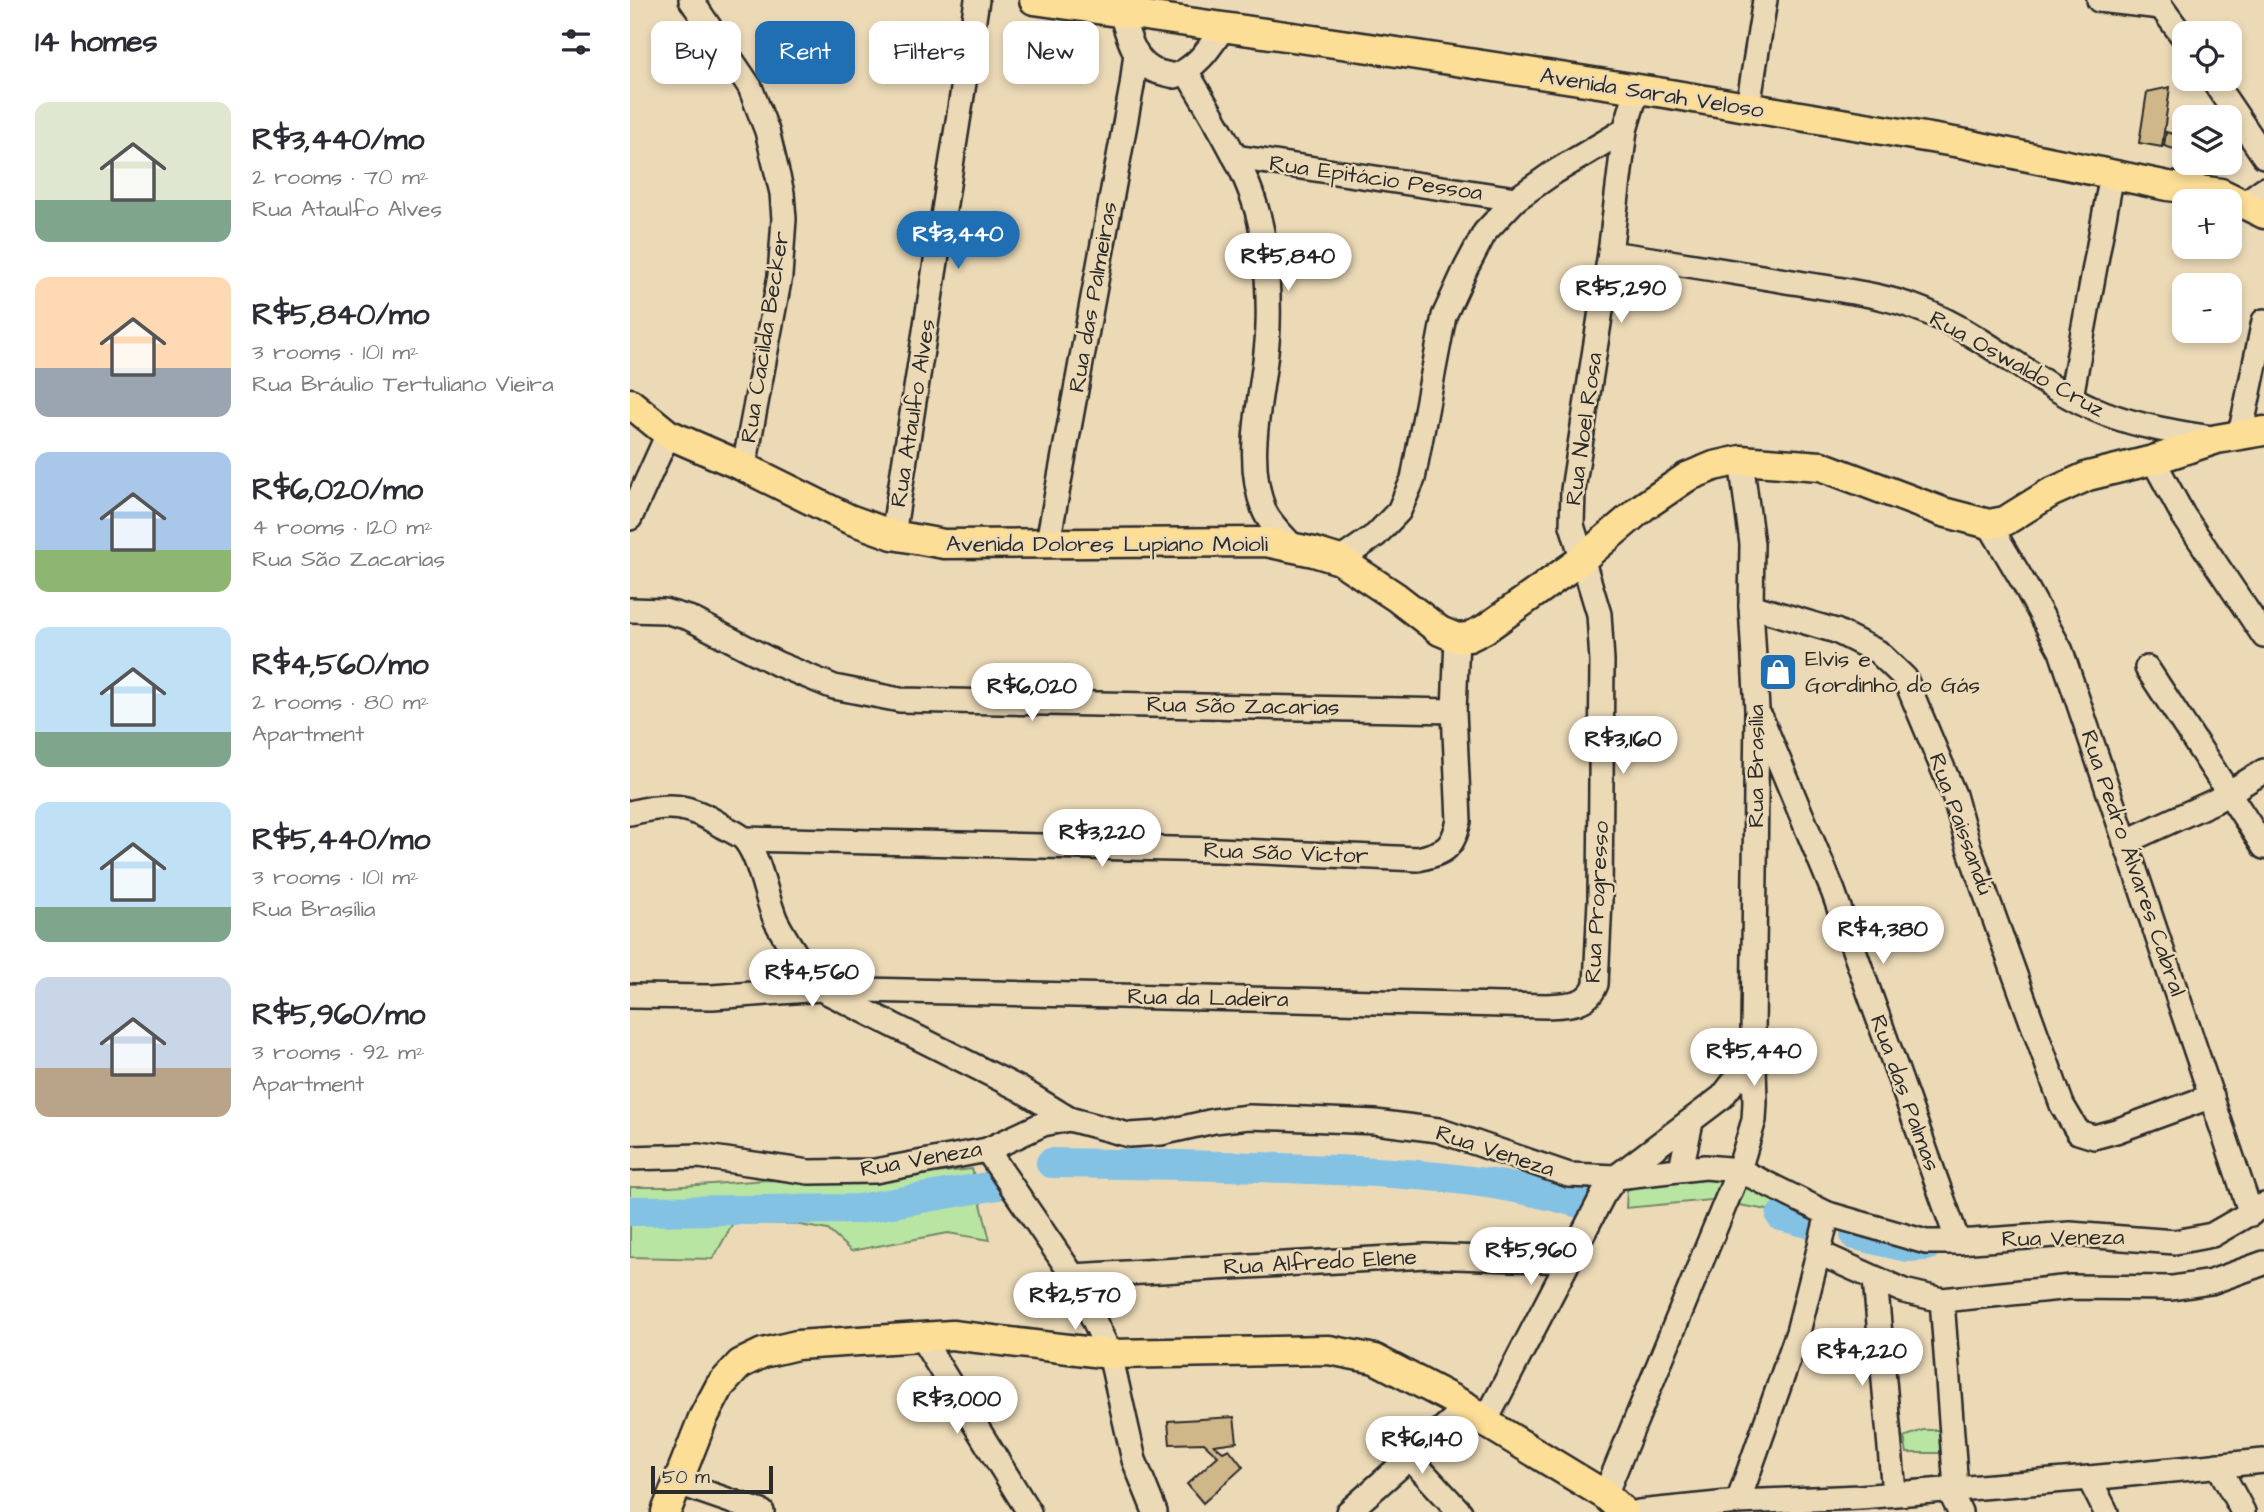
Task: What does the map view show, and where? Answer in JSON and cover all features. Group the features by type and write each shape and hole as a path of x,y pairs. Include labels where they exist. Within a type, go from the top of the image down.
{"main road":[{"name":"Avenida Sarah Veloso","path":"1034,0 1070,3 1121,13 1397,52 1748,107 1966,144 2258,202"},
{"name":"Avenida Dolores Lupiano Moioli","path":"630,402 668,434 744,467 849,519 893,536 944,544 1266,542 1340,561 1396,597 1440,631 1457,638"},
{"path":"1457,638 1469,637 1485,629 1581,560 1643,507 1687,477 1714,466 1741,460 1821,466 1943,512 1989,524 2004,522 2050,493 2088,476 2241,435"},
{"path":"666,1512 703,1418 720,1386 740,1364 763,1353 797,1345 952,1335 1110,1354 1329,1350 1375,1359 1476,1415 1615,1504"}],"street":[{"name":"Rua Ataulfo Alves","path":"893,536 977,0"},
{"path":"1748,107 1765,0"},
{"path":"2099,0 2158,4 2172,22"},
{"name":"Rua Cacilda Becker","path":"699,6 750,88 767,131 782,193 784,219 780,276 744,467"},
{"path":"1121,13 1130,43 1136,52 1151,69 1175,76 1186,71 1204,55 1223,28"},
{"name":"Rua das Palmeiras","path":"1048,542 1136,52"},
{"path":"1186,71 1235,157 1252,197 1264,243 1268,326 1255,421 1255,482 1265,513 1293,547"},
{"name":"Rua Noel Rosa","path":"1581,560 1572,526 1573,490 1611,253 1625,130 1637,90"},
{"path":"2219,91 2264,156"},
{"path":"1340,561 1376,535 1399,511 1413,479 1444,316 1465,268 1485,232 1516,199 1553,173 1625,130"},
{"name":"Rua Epitácio Pessoa","path":"1235,157 1516,199"},
{"path":"2071,397 2112,174"},
{"name":"Rua Oswaldo Cruz","path":"1611,253 1873,295 1937,316 2004,354 2071,397 2104,413 2148,426 2241,435"},
{"path":"2241,435 2264,321"},
{"path":"630,518 668,434"},
{"name":"Rua Brasília","path":"1615,1504 1739,1170 1754,1120 1757,710 1751,606 1752,544 1741,460"},
{"path":"2153,460 2183,516 2264,636"},
{"name":"Rua Pedro Álvares Cabral","path":"1989,524 2061,651 2212,1096 2257,1210"},
{"name":"Rua Progresso","path":"1581,560 1599,614 1602,661 1600,900 1596,984 1592,995"},
{"name":"Rua Paissandú","path":"1751,606 1836,631 1878,652 1905,678 1954,795 1969,848 2062,1105 2078,1132 2094,1137 2212,1096"},
{"name":"Rua São Zacarias","path":"630,610 664,611 689,618 778,664 834,687 900,700 1454,711"},
{"path":"1454,711 1457,638"},
{"path":"2147,668 2264,847"},
{"name":"Rua das Palmas","path":"1757,710 1833,891 1958,1242"},
{"name":"Rua São Victor","path":"745,839 1205,849 1418,859 1448,849 1455,837 1459,821 1454,711"},
{"path":"2125,842 2215,801 2264,771"},
{"path":"630,813 668,805 684,807 705,815 745,839 762,877 775,919 799,961 821,989 1020,1089 1069,1119"},
{"name":"Rua da Ladeira","path":"630,996 712,997 821,989 1546,1006 1579,1002 1592,995"},
{"name":"Rua Brasília","path":"1616,1177 1722,1097 1740,1075 1753,1032"},
{"path":"1722,1097 1736,1101 1754,1120"},
{"name":"Rua Veneza","path":"630,1158 699,1156 809,1172 875,1171 987,1150 1043,1124 1069,1119 1129,1135 1161,1133 1214,1121 1249,1117 1375,1122 1438,1130 1569,1175 1616,1177 1705,1167 1739,1170 1829,1214 1926,1242 2070,1234 2126,1236 2175,1242 2212,1235 2257,1210"},
{"path":"1681,1169 1691,1122"},
{"path":"987,1150 1073,1276 1110,1354 1134,1460 1155,1512"},
{"path":"1348,1512 1410,1458 1476,1415 1616,1177"},
{"path":"1738,1502 1798,1332 1829,1214"},
{"path":"1819,1253 1904,1291 1942,1300 2071,1287 2172,1288 2211,1282 2264,1263"},
{"name":"Rua Alfredo Elene","path":"1073,1276 1426,1256 1567,1261"},
{"path":"1875,1279 1894,1493"},
{"path":"1942,1300 1952,1488 1960,1512"},
{"path":"921,1337 1029,1512"},
{"path":"1410,1458 1460,1512"},
{"path":"1639,1512 1738,1502 1860,1504 1894,1493 2264,1461"},
{"path":"2218,1465 2243,1512"},
{"path":"2089,1478 2106,1512"},
{"path":"678,1483 762,1512"}],"green space":[{"path":"972,1169 990,1240 948,1233 851,1251 828,1230 794,1224 733,1223 713,1259 630,1257 630,1187 767,1180 850,1182"},
{"path":"1723,1176 1776,1195 1784,1213 1711,1200 1626,1208 1627,1190 1657,1177"},
{"path":"1923,1430 1944,1430 1946,1453 1907,1453 1904,1437"}],"building":[{"path":"2170,87 2162,147 2139,143 2147,92"},
{"path":"2166,132 2172,134 2172,148 2164,146"},
{"path":"1234,1417 1237,1442 1214,1445 1223,1452 1229,1449 1243,1467 1203,1503 1187,1484 1218,1456 1204,1443 1170,1444 1168,1421"}],"waterway":[{"path":"1051,1163 1343,1170 1412,1175 1481,1182 1583,1204"},
{"path":"630,1211 858,1209 998,1185"},
{"path":"1781,1216 1812,1224"},
{"path":"1855,1235 1906,1247 1927,1246"}],"place":[{"name":"Elvis e Gordinho do Gás","path":"1778,672"}]}
